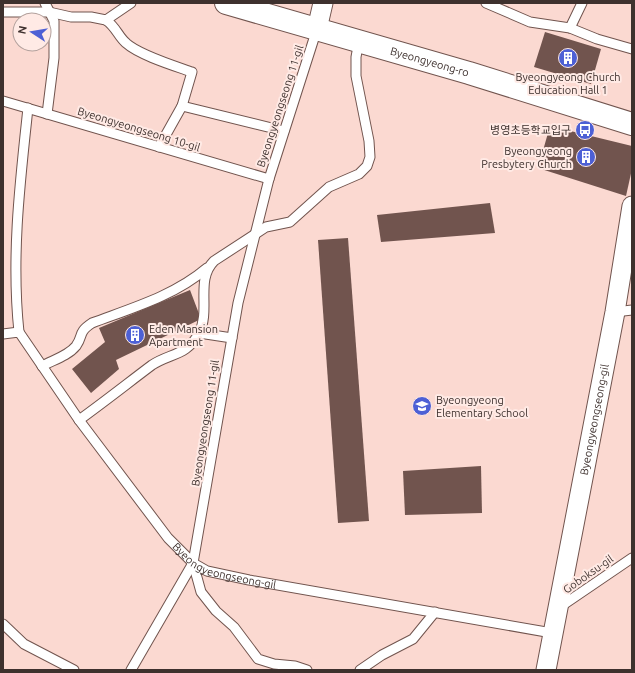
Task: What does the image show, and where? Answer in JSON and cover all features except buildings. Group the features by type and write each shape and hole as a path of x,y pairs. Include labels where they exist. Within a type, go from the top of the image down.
{"street":[{"name":"Byeongyeong-ro","path":"226,3 469,73 632,124"},
{"path":"317,29 323,3"},
{"name":"Byeongyeongseong-gil","path":"546,670 552,632 623,311 632,206"}],"lane":[{"path":"45,3 49,12"},
{"path":"106,20 131,3"},
{"path":"486,3 530,22 570,28 597,39 632,49"},
{"path":"570,28 582,3"},
{"path":"52,13 71,17 91,17 106,20 115,26 127,44 137,50 192,72 182,106 159,146"},
{"path":"47,114 54,58 54,21 52,17"},
{"name":"Byeongyeongseong 11-gil","path":"131,670 192,563 238,303 269,179 317,29"},
{"path":"42,366 70,352 77,345 82,330 92,323 165,295 190,282 256,232 266,227 290,222 329,187 359,174 367,166 370,157 369,141 356,76 356,57 359,41"},
{"name":"Byeongyeongseong 10-gil","path":"3,101 269,179"},
{"path":"182,106 284,131"},
{"path":"3,334 19,332 16,308 16,246 28,108"},
{"path":"79,420 153,364 182,353 190,346 199,333 204,317 204,278 207,268"},
{"name":"Byeongyeongseong-gil","path":"19,332 79,420 168,538 192,563 207,571 249,580 552,632"},
{"path":"199,333 232,338"},
{"name":"Goboksu-gil","path":"557,609 632,558"},
{"path":"192,563 201,592 216,611 234,628 258,659 274,664 295,666 307,670"},
{"path":"360,670 382,655 413,639 435,612"},
{"path":"3,624 24,644 74,670"}],"place":[{"name":"Byeongyeong Church Education Hall 1","path":"568,58"},
{"name":"병영초등학교입구","path":"585,130"},
{"name":"Byeongyeong Presbytery Church","path":"586,157"},
{"name":"Eden Mansion Apartment","path":"135,335"},
{"name":"Byeongyeong Elementary School","path":"422,406"}]}
